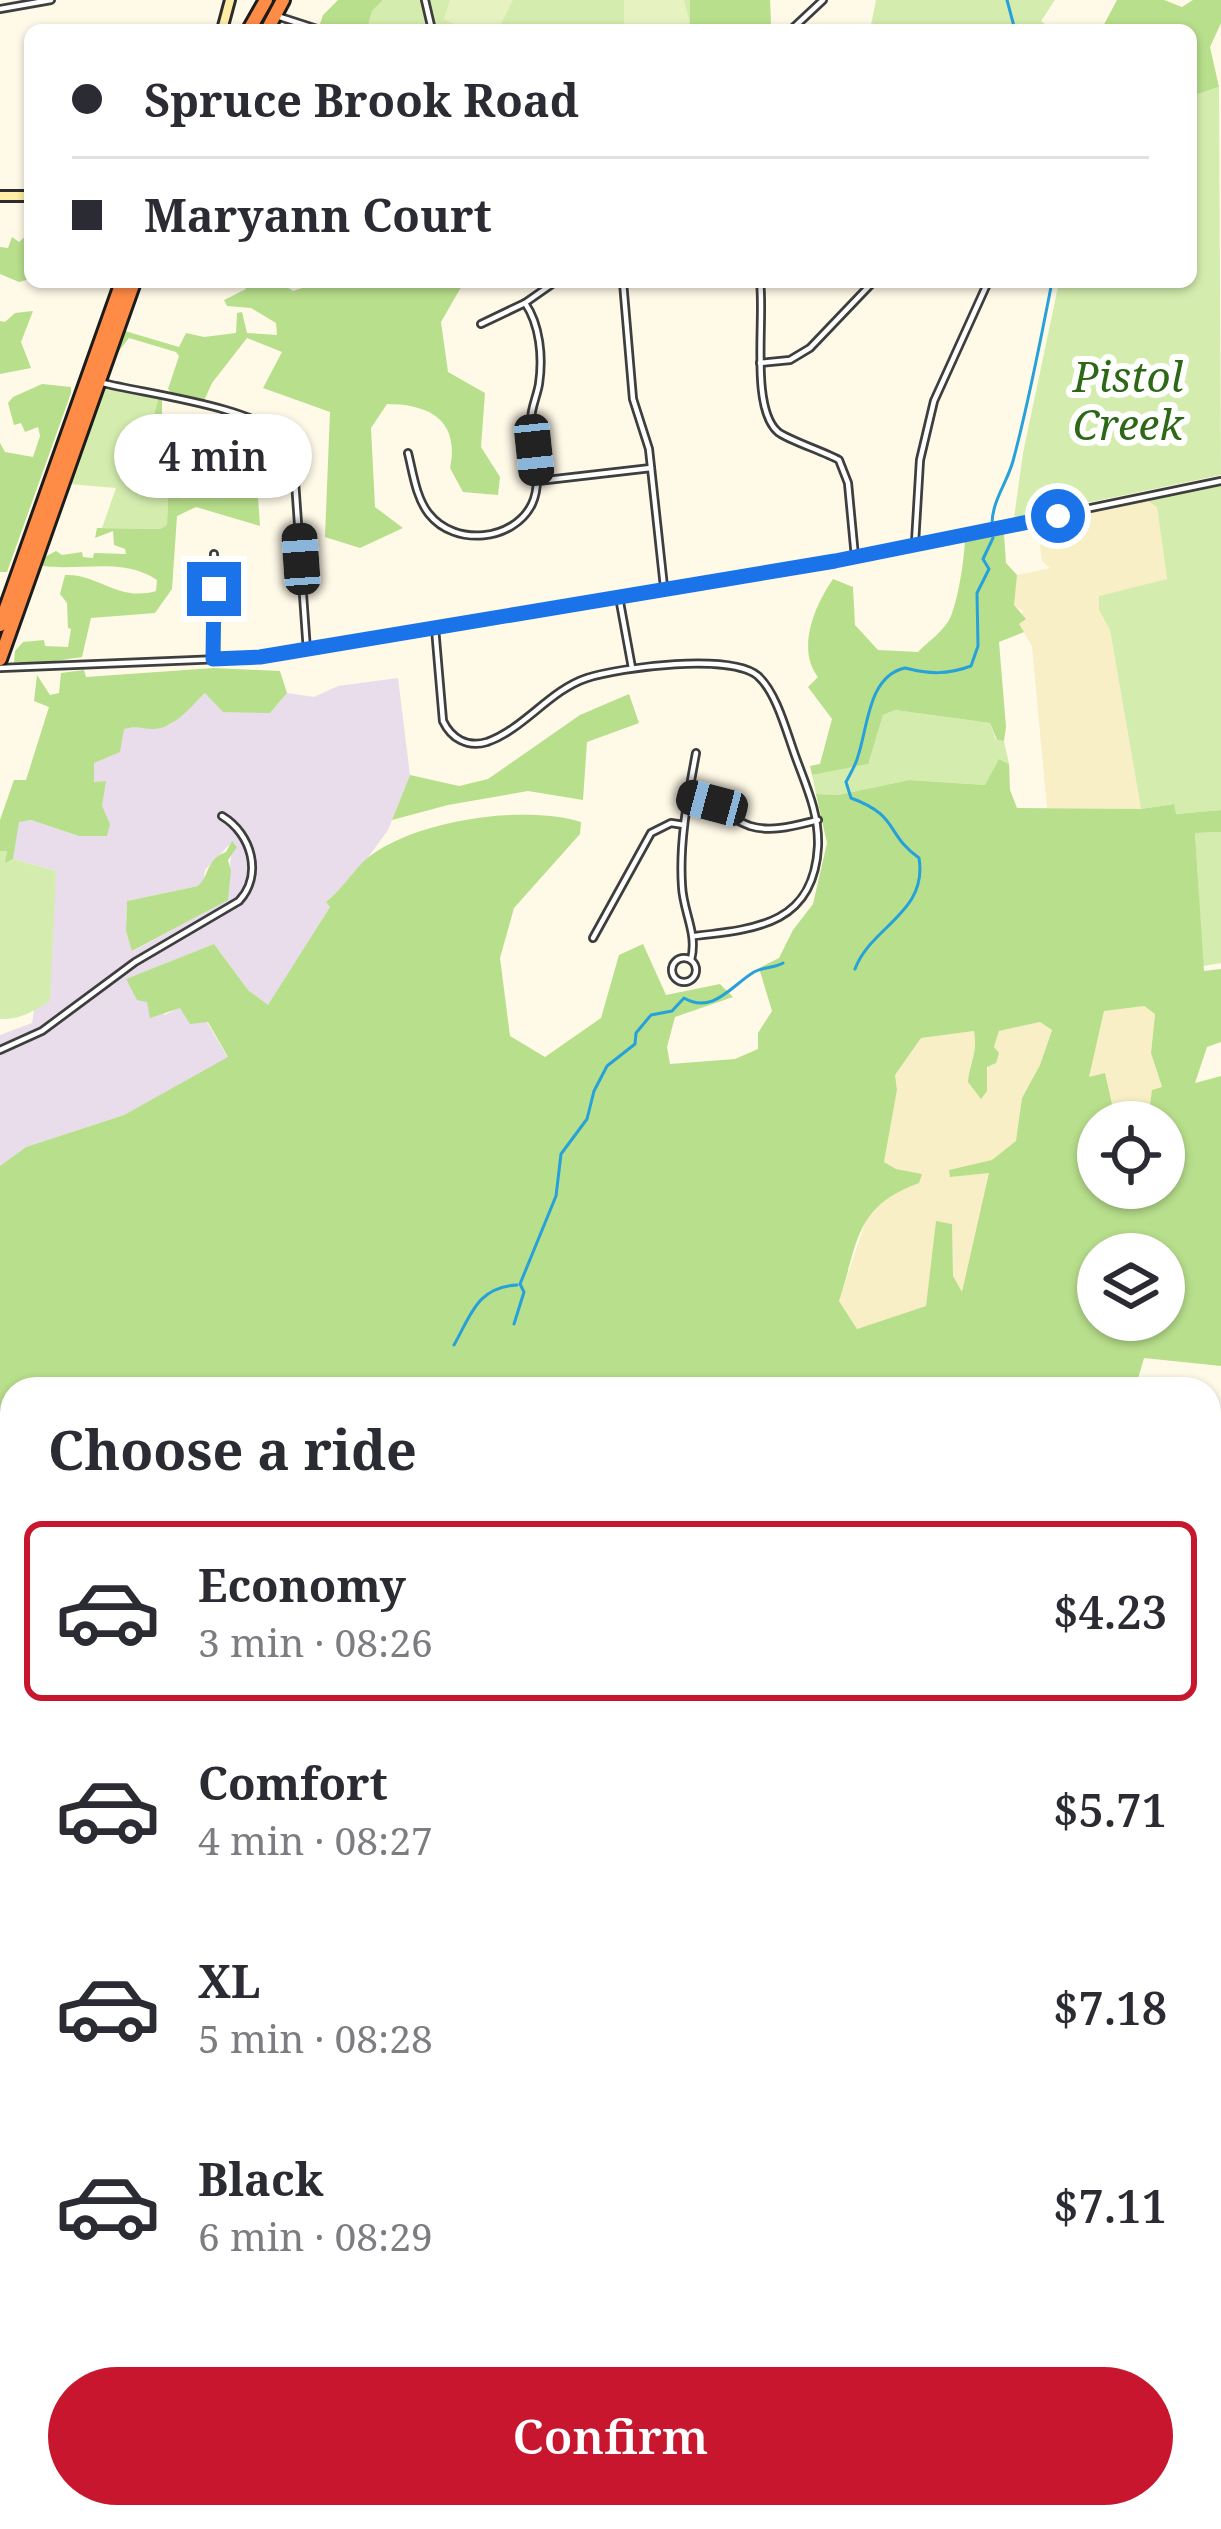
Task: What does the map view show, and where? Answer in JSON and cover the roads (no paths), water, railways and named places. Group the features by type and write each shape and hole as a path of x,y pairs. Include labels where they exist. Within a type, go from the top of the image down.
{"highway":[{"path":"270,24 283,0"},
{"path":"0,659 120,288"},
{"path":"0,625 91,379 131,288"}],"street":[{"path":"0,9 51,0"},
{"path":"797,24 823,0"},
{"path":"275,15 302,24"},
{"path":"481,324 546,288"},
{"path":"624,288 633,400 651,468 664,587"},
{"path":"761,288 764,315 759,363 765,413 779,433 839,460 848,483 855,557"},
{"path":"759,363 790,360 810,348 867,288"},
{"path":"915,543 920,460 934,401 985,288"},
{"path":"408,453 420,498 444,528 482,536 514,526 535,499 537,481 531,420 540,380 538,331 525,303"},
{"path":"91,379 231,412 285,440 295,467 307,650"},
{"path":"537,481 651,468"},
{"path":"0,668 307,650 855,557 1221,482"},
{"path":"213,659 214,554"},
{"path":"619,596 632,668"},
{"path":"436,628 443,721 449,734 464,743 484,743 500,735 584,679 632,668 732,664 758,676 790,741 818,820 817,866 808,892 787,915 750,930 694,936"},
{"path":"691,960 683,958 673,965 676,980 688,982 697,970 691,960 694,936 682,893 684,825 696,753"},
{"path":"688,797 712,803 748,825 788,827 818,820"},
{"path":"0,1050 42,1031 135,962 238,902 252,880 253,863 238,830 222,816"},
{"path":"593,938 651,833 671,823 684,825"}],"waterway":[{"path":"1007,0 1013,24"},
{"path":"992,524 1019,439 1051,288"},
{"path":"855,969 873,941 907,906 919,877 919,858 878,812 851,798 846,782 883,681 905,668 938,673 971,666 978,646 977,593 989,569 983,559 993,538"},
{"path":"514,1324 524,1292 520,1284 556,1196 561,1154 587,1119 607,1066 635,1044 636,1033 651,1015 672,1011 684,998 713,1001 754,972 783,963"},
{"path":"454,1345 484,1297 517,1285"}],"park label":[{"name":"Pistol Creek","path":"1128,402"}]}
